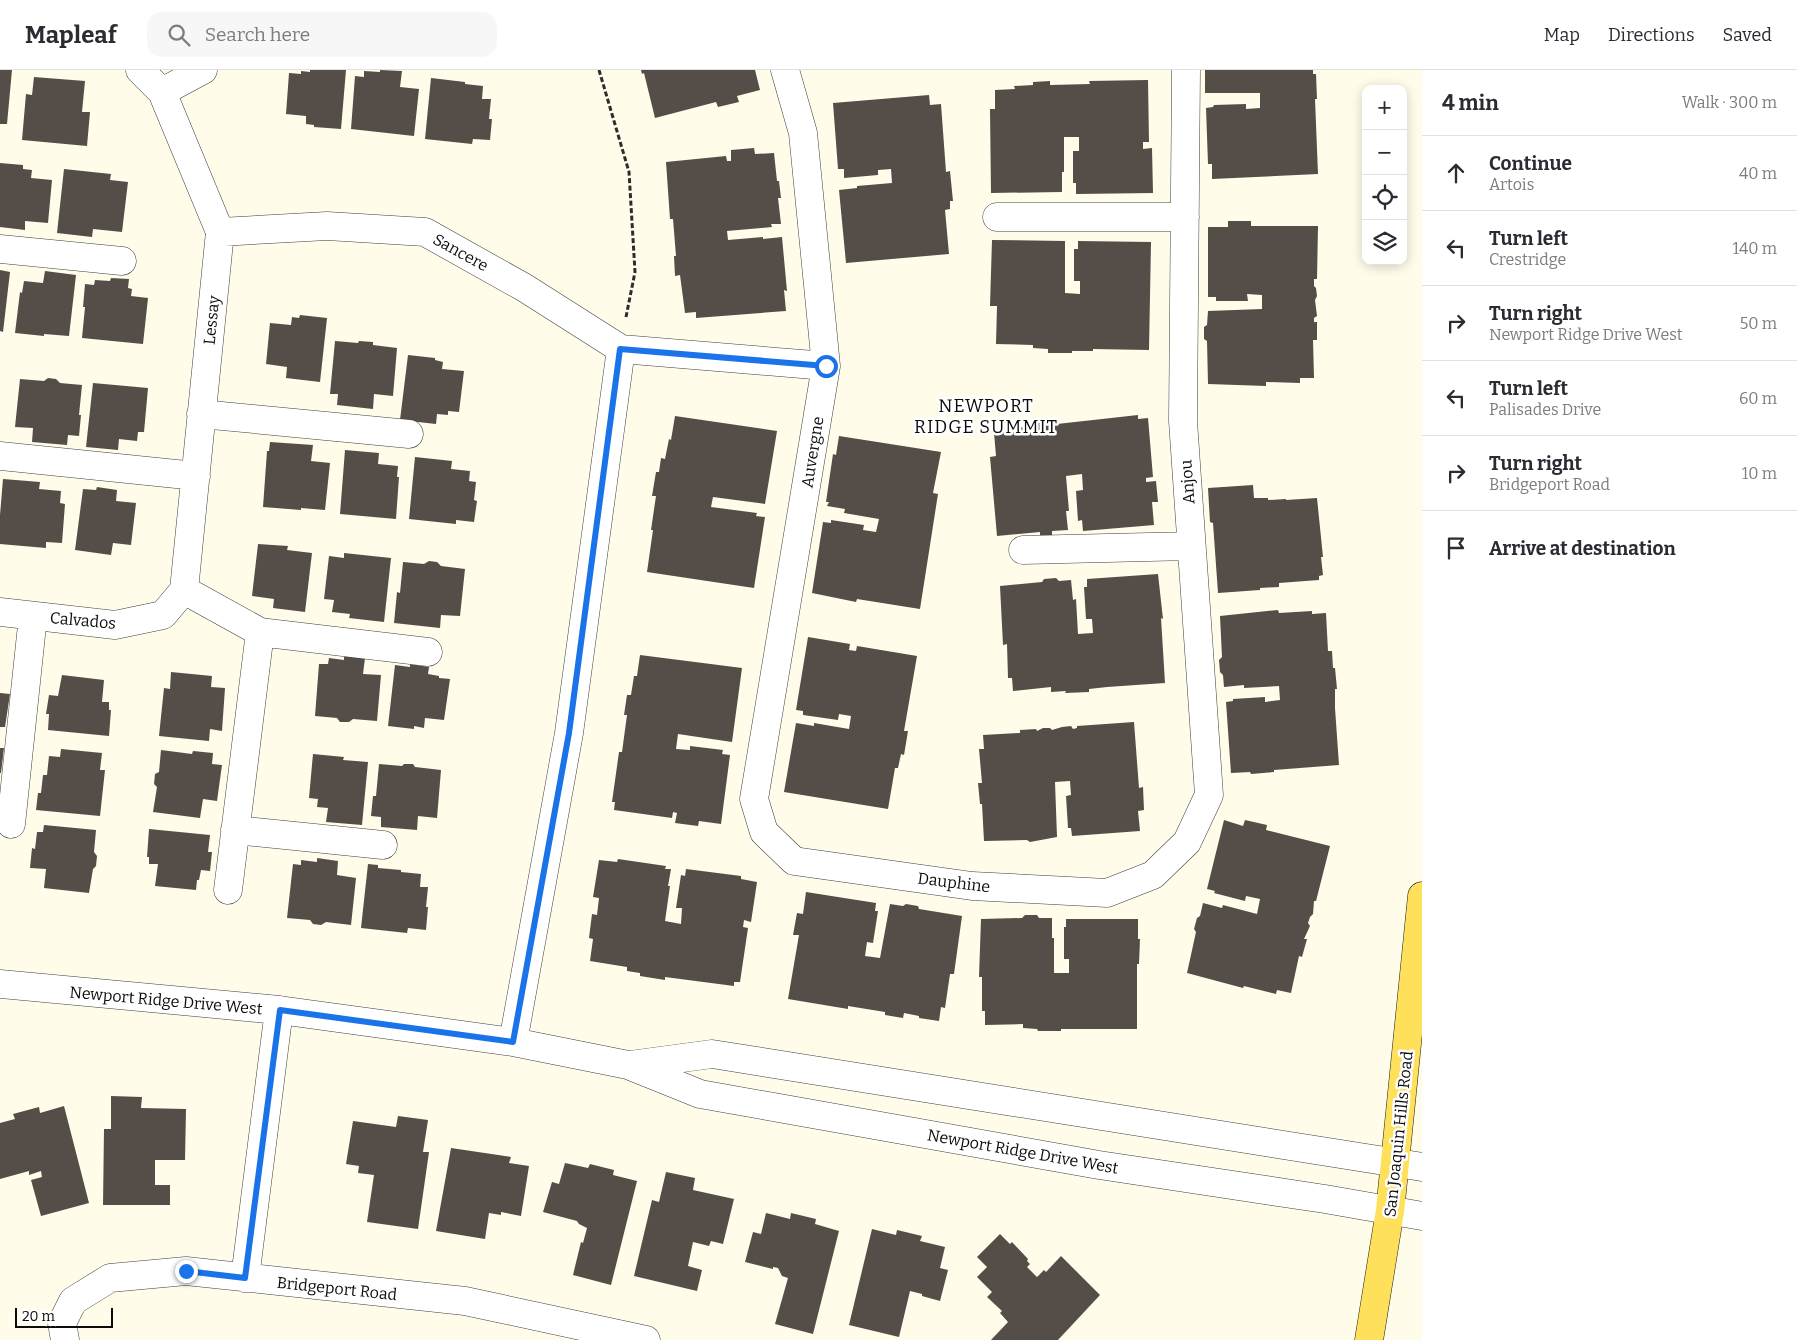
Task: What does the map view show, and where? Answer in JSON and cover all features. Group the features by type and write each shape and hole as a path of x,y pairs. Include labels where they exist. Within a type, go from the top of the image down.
{"main road":[{"name":"San Joaquin Hills Road","path":"1369,1340 1396,1163 1422,896"}],"street":[{"name":"Lessay","path":"140,70 162,92 220,232 184,590"},
{"path":"162,92 203,70"},
{"name":"Auvergne","path":"764,832 754,799 826,366 803,133 785,70"},
{"name":"Anjou","path":"1153,875 1187,842 1209,795 1183,422 1186,70"},
{"path":"997,217 1185,217"},
{"name":"Sancere","path":"220,232 327,226 425,232 525,288 620,349"},
{"path":"0,249 122,262"},
{"path":"513,1042 569,733 620,349 826,366"},
{"path":"201,414 409,434"},
{"path":"0,456 196,476"},
{"path":"1023,550 1191,546"},
{"path":"184,590 259,632 428,652"},
{"name":"Calvados","path":"0,612 115,625 163,615 184,590"},
{"path":"11,824 34,616"},
{"path":"228,890 259,632"},
{"path":"235,830 383,845"},
{"name":"Dauphine","path":"764,832 794,861 972,886 1107,893 1153,875"},
{"name":"Newport Ridge Drive West","path":"0,984 280,1010 513,1042 628,1065 700,1094 1089,1163 1325,1199 1422,1216"},
{"path":"245,1278 280,1010"},
{"name":"Newport Ridge Drive West","path":"628,1065 712,1054 1422,1167"},
{"name":"Bridgeport Road","path":"65,1340 62,1324 73,1301 110,1278 186,1271 465,1300 646,1340"}],"path":[{"path":"599,70 629,172 635,272 620,349"}],"building":[{"path":"0,70 12,70 7,124 0,124"},
{"path":"310,70 346,70 341,129 314,127 314,125 306,124 306,116 286,114 289,73 301,74 301,71 310,72"},
{"path":"380,70 402,71 400,87 419,89 414,136 351,129 355,76 364,77 364,71 380,72"},
{"path":"641,70 755,70 760,90 737,96 739,102 718,107 716,102 655,118 644,73 642,74"},
{"path":"1205,70 1313,70 1313,74 1316,74 1318,174 1212,179 1212,164 1208,164 1206,108 1213,107 1214,105 1246,104 1246,109 1260,108 1260,93 1205,93"},
{"path":"34,77 85,81 82,112 90,112 87,146 22,140 26,94 32,95"},
{"path":"431,78 483,86 482,99 491,99 489,119 492,119 490,140 473,139 472,144 425,139"},
{"path":"1148,80 1149,142 1143,142 1143,149 1152,148 1153,193 1076,194 1076,183 1073,183 1073,151 1079,151 1079,137 1064,137 1062,192 991,193 990,109 995,109 995,90 1015,89 1014,86 1033,85 1033,82 1050,81 1050,85 1090,84 1089,81"},
{"path":"929,95 930,105 941,104 946,172 950,171 953,201 950,201 950,209 945,210 949,254 846,263 839,190 857,188 857,186 892,183 891,169 878,170 878,175 844,178 844,169 838,169 833,103"},
{"path":"754,148 755,154 774,153 781,198 778,198 781,224 771,224 772,227 727,231 728,240 782,237 787,291 784,290 786,311 696,318 696,312 685,313 680,275 675,276 674,256 676,256 673,219 670,219 666,162 726,156 727,161 731,161 731,150"},
{"path":"0,163 23,165 23,169 32,170 31,178 52,180 48,223 25,221 25,230 0,227"},
{"path":"64,169 111,174 110,180 128,182 122,232 93,229 92,237 57,233"},
{"path":"1228,221 1251,221 1251,226 1318,226 1317,279 1314,279 1317,296 1315,300 1317,316 1314,318 1314,322 1317,322 1317,340 1313,340 1314,378 1300,378 1300,383 1266,382 1266,386 1208,384 1207,341 1204,339 1204,327 1207,325 1208,311 1262,309 1262,295 1247,294 1248,301 1216,301 1216,297 1208,297 1208,227 1228,227"},
{"path":"992,240 1065,241 1065,293 1080,294 1080,281 1074,281 1074,249 1078,249 1078,241 1151,242 1149,350 1093,349 1093,351 1072,351 1072,353 1048,353 1048,349 1033,348 1033,345 996,344 997,306 990,306"},
{"path":"0,270 10,272 3,332 0,331"},
{"path":"45,271 76,275 69,336 15,333 20,292 22,293 24,281 43,283"},
{"path":"111,278 129,279 128,288 132,289 131,296 148,298 143,344 82,338 85,284 94,285 95,280 110,281"},
{"path":"300,315 327,318 320,382 286,378 287,367 266,364 270,323 291,325 292,317 299,318"},
{"path":"335,341 373,342 373,345 397,348 393,396 374,394 373,409 337,405 338,394 330,394"},
{"path":"408,355 435,358 435,360 443,362 442,369 464,371 459,412 448,411 448,415 437,414 436,424 400,420"},
{"path":"48,378 56,379 60,383 82,385 79,436 68,435 67,445 32,442 33,428 15,427 20,379 44,381"},
{"path":"93,383 148,388 144,432 138,432 137,441 119,439 118,450 86,447"},
{"path":"1138,415 1138,419 1148,418 1153,477 1146,478 1146,482 1156,481 1158,502 1152,502 1154,525 1083,531 1082,520 1078,521 1076,491 1083,490 1082,474 1066,476 1069,511 1066,511 1068,530 1052,531 1052,535 1040,536 1040,532 997,536 990,457 996,456 994,433 1032,426 1031,422 1048,421 1048,425"},
{"path":"675,416 777,431 765,504 713,497 711,507 757,513 756,516 765,517 754,588 647,572 653,530 651,530 656,496 652,496 656,472 659,472 661,458 665,459 669,439 671,440"},
{"path":"839,436 941,452 933,493 938,494 920,609 857,599 856,602 812,593 823,522 831,523 831,520 864,525 863,530 876,532 879,519 844,513 845,509 827,506 829,502 826,502 833,454 836,455"},
{"path":"270,442 313,445 311,461 330,463 325,510 263,507 267,451 269,451"},
{"path":"345,450 379,453 378,464 398,466 396,519 340,514"},
{"path":"415,457 452,461 451,469 470,471 469,481 476,482 474,500 477,501 474,522 456,520 456,524 409,519"},
{"path":"3,479 40,482 39,489 61,491 60,503 65,504 62,543 46,542 46,548 0,544"},
{"path":"1253,485 1254,498 1286,500 1317,498 1323,557 1321,557 1323,575 1319,576 1319,580 1279,583 1279,587 1260,588 1260,590 1218,593 1213,523 1210,522 1208,488"},
{"path":"97,487 117,490 116,501 136,503 131,545 113,543 111,555 75,550 83,489 96,490"},
{"path":"258,544 288,546 287,550 312,553 305,612 273,608 274,599 252,596"},
{"path":"344,553 391,558 384,622 349,618 350,614 332,612 334,600 324,599 329,556 344,558"},
{"path":"429,561 437,562 441,566 465,569 460,616 441,615 440,628 394,623 397,592 400,593 403,562 424,564"},
{"path":"1158,574 1163,619 1161,618 1165,683 1089,689 1089,692 1051,692 1051,687 1013,691 1012,678 1008,678 1007,644 1003,645 1000,586 1042,582 1044,579 1071,580 1073,600 1076,599 1078,634 1093,633 1092,619 1086,619 1084,587 1087,587 1087,579"},
{"path":"1278,610 1279,613 1312,611 1312,614 1326,613 1328,651 1332,651 1337,689 1335,689 1335,708 1339,765 1274,770 1274,772 1251,774 1250,772 1231,773 1226,702 1233,701 1233,699 1265,697 1265,702 1280,700 1279,686 1244,688 1244,685 1224,687 1219,660 1222,657 1220,616"},
{"path":"808,637 850,644 849,650 856,651 857,646 917,656 904,731 908,731 904,755 901,754 898,768 895,768 888,809 784,792 796,723 814,726 814,723 849,729 851,716 839,714 838,720 803,715 803,711 796,710"},
{"path":"640,655 742,668 732,742 678,734 676,749 690,750 690,746 723,750 722,754 730,755 721,824 699,821 698,826 675,823 677,813 673,812 672,818 614,810 615,802 612,802 619,752 622,752 627,715 624,715 627,695 631,695 634,676 637,676"},
{"path":"344,656 365,658 363,674 381,675 377,721 353,719 349,722 340,722 337,718 315,716 319,664 328,664 329,658 344,660"},
{"path":"410,664 429,667 428,674 450,679 444,720 425,718 424,728 414,726 414,729 388,726 395,665 410,667"},
{"path":"171,672 212,676 211,687 225,688 222,731 210,729 209,741 159,736 164,688 170,689"},
{"path":"62,675 104,680 102,702 109,702 109,710 111,710 109,736 48,730 49,714 46,714 49,695 58,696"},
{"path":"0,693 10,694 5,727 0,727"},
{"path":"1134,722 1139,788 1143,787 1144,810 1138,811 1140,831 1072,836 1071,828 1068,828 1066,796 1071,795 1070,781 1055,782 1057,837 1030,842 1027,840 984,841 982,804 980,804 978,783 982,783 979,749 984,749 983,735 1020,733 1020,730 1036,729 1037,731 1043,728 1050,728 1052,730 1071,726 1073,729 1077,728 1077,726"},
{"path":"0,748 4,748 1,773 0,773"},
{"path":"61,749 102,753 100,770 105,770 100,816 36,810 38,793 41,793 43,775 47,775 49,756 60,757"},
{"path":"161,750 192,754 193,751 213,753 212,764 222,765 217,801 203,799 200,818 153,812 157,787 154,784 155,774 159,772"},
{"path":"313,754 344,757 343,760 368,762 362,825 326,822 328,808 317,807 318,799 309,798"},
{"path":"379,764 402,766 404,764 413,764 415,767 441,770 437,818 418,816 417,830 381,827 381,817 371,816 373,796 376,796"},
{"path":"1224,820 1243,826 1245,820 1267,825 1266,830 1330,846 1316,901 1314,901 1313,914 1308,923 1310,926 1304,939 1307,939 1302,957 1299,956 1291,993 1277,990 1276,994 1244,986 1243,988 1187,973 1196,932 1194,929 1203,903 1222,908 1223,905 1257,914 1260,899 1246,896 1245,901 1214,893 1215,891 1207,889"},
{"path":"44,825 96,830 94,852 97,856 96,866 93,869 89,893 44,888 46,869 30,868 32,848 35,849 37,832 43,832"},
{"path":"149,829 210,835 208,852 212,852 210,871 201,870 196,890 155,886 158,864 149,864 149,857 147,857"},
{"path":"317,858 338,861 337,875 356,878 351,925 326,922 321,925 313,924 310,920 287,918 293,864 301,865 301,860 317,862"},
{"path":"618,859 666,866 665,869 671,869 665,921 681,924 682,908 676,908 681,875 685,876 686,869 741,876 741,879 757,882 751,922 744,920 743,927 748,928 740,982 734,982 734,986 665,977 665,980 640,976 640,973 627,971 627,967 590,961 593,939 589,938 592,914 597,915 599,898 593,897 599,860 617,862"},
{"path":"368,864 378,865 378,868 421,874 420,887 428,887 426,930 408,928 407,933 361,928"},
{"path":"806,892 876,903 875,911 878,911 873,943 867,942 865,956 880,958 890,904 918,906 919,909 962,916 954,974 950,974 945,1008 941,1007 939,1021 919,1018 919,1016 904,1013 903,1018 885,1015 885,1012 848,1006 848,1009 788,999 799,935 793,935 797,913 803,914"},
{"path":"1025,915 1052,918 1054,973 1069,973 1069,959 1064,959 1064,927 1066,927 1066,919 1138,919 1138,939 1140,939 1139,964 1137,964 1137,1029 1061,1029 1061,1031 1038,1031 1037,1029 1023,1028 1023,1024 985,1025 985,1011 982,1011 982,977 979,977 981,919 1022,918"},
{"path":"111,1096 142,1097 141,1108 186,1109 185,1160 155,1160 155,1185 170,1185 170,1205 103,1205 104,1129 111,1129"},
{"path":"64,1106 89,1203 41,1216 31,1180 42,1177 41,1171 29,1175 29,1171 0,1179 0,1123 15,1119 13,1114 39,1107 40,1113"},
{"path":"398,1116 428,1120 423,1152 429,1152 418,1229 367,1222 374,1175 358,1173 359,1166 346,1164 353,1121 396,1127"},
{"path":"451,1148 511,1157 509,1163 529,1166 521,1216 501,1212 501,1215 489,1213 485,1239 436,1231"},
{"path":"565,1163 588,1168 590,1164 614,1170 613,1175 637,1181 611,1285 573,1275 581,1242 583,1243 587,1228 577,1221 543,1212 552,1182 559,1184"},
{"path":"666,1172 695,1178 693,1190 734,1199 723,1244 711,1241 709,1246 693,1242 688,1266 702,1270 697,1291 634,1276 652,1200 659,1202"},
{"path":"766,1213 790,1219 791,1213 816,1219 815,1224 839,1231 813,1334 775,1324 788,1278 782,1276 778,1268 773,1267 773,1269 745,1262 753,1232 761,1234"},
{"path":"872,1229 896,1235 897,1230 922,1236 920,1241 945,1247 940,1268 948,1270 940,1301 910,1291 899,1337 849,1325"},
{"path":"1000,1234 1010,1244 1012,1242 1028,1259 1027,1261 1030,1264 1027,1267 1037,1277 1044,1270 1046,1272 1061,1256 1100,1295 1058,1340 991,1340 1008,1322 1000,1313 1002,1311 987,1297 992,1292 977,1277 987,1267 977,1257"}],"district":[{"name":"NEWPORT RIDGE SUMMIT","path":"986,416"}],"route":[{"path":"186,1271 245,1278 280,1010 513,1042 569,733 620,349 826,366"}]}
